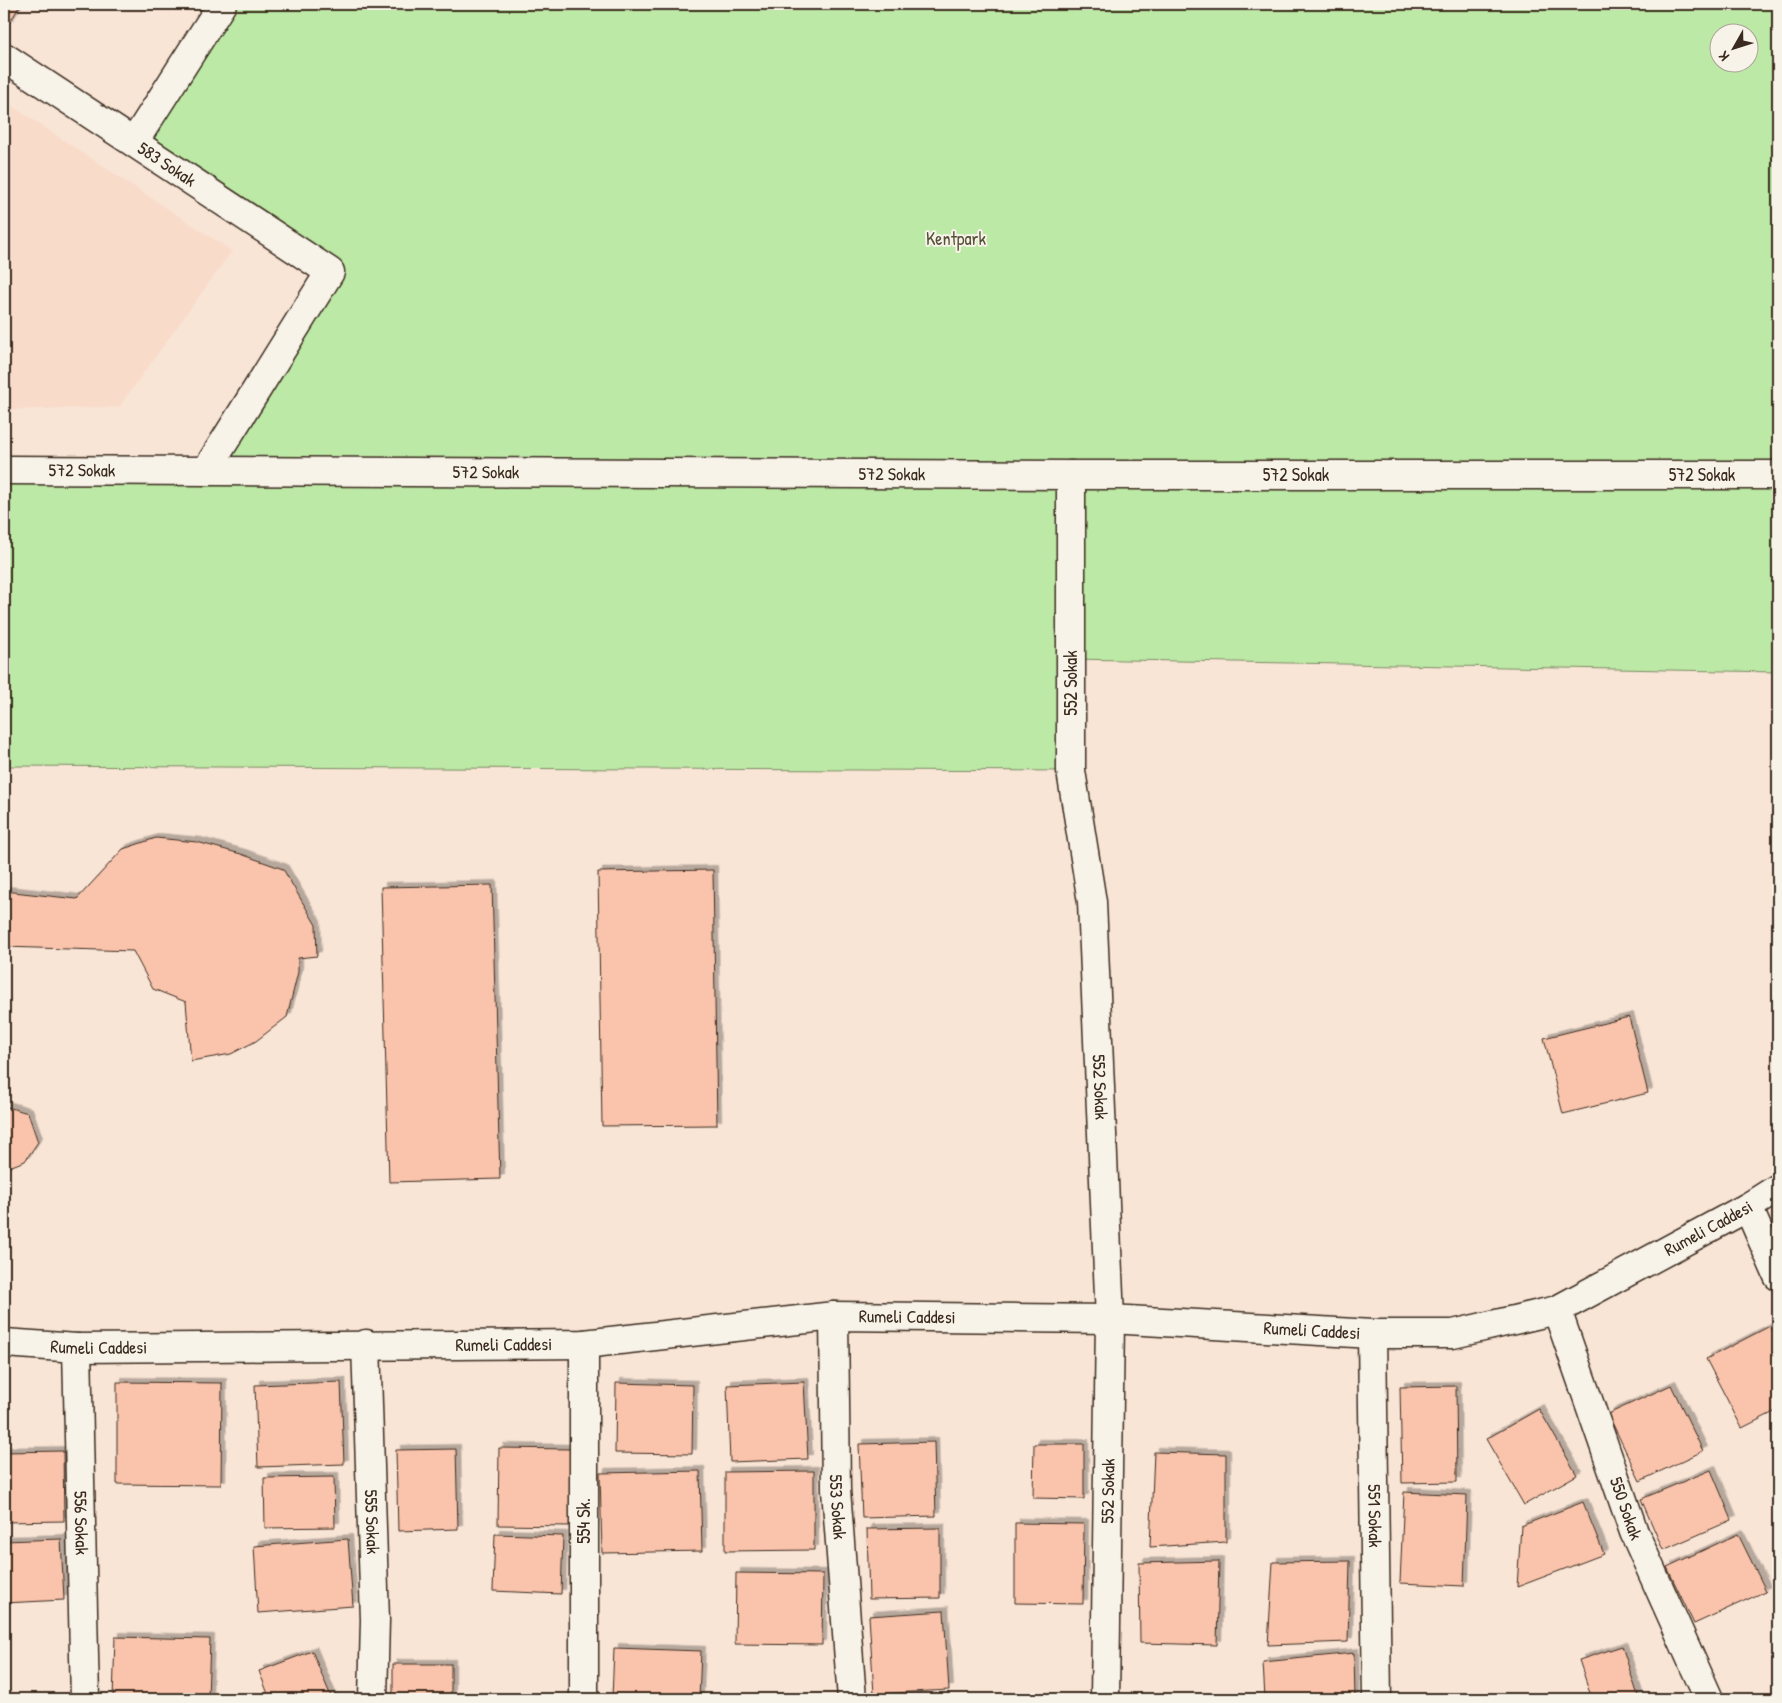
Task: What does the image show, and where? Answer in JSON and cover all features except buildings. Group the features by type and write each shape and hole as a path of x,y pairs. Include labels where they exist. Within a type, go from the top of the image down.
{"street":[{"path":"134,142 222,4"},
{"name":"583 Sokak","path":"4,57 330,272 206,471"},
{"name":"572 Sokak","path":"4,470 1071,475 1778,474"},
{"name":"552 Sokak","path":"1071,475 1071,771 1092,902 1110,1319 1105,1699"},
{"name":"Rumeli Caddesi","path":"4,1343 77,1348 366,1344 584,1344 834,1316 1110,1319 1372,1334 1453,1334 1558,1310 1748,1207 1778,1188"},
{"path":"1748,1207 1778,1276"},
{"name":"550 Sokak","path":"1558,1310 1634,1532 1709,1699"},
{"name":"553 Sokak","path":"834,1316 836,1490 852,1699"},
{"name":"551 Sokak","path":"1372,1334 1377,1699"},
{"name":"555 Sokak","path":"366,1344 375,1620 374,1699"},
{"name":"554 Sk.","path":"584,1344 584,1699"},
{"name":"556 Sokak","path":"77,1348 85,1699"}],"shaded area":[{"path":"4,101 232,251 119,407 4,410"}],"green space":[{"name":"Kentpark","path":"222,4 1778,4 1778,672 1071,659 1071,771 4,766 4,470 206,471 330,272 134,142"}]}
